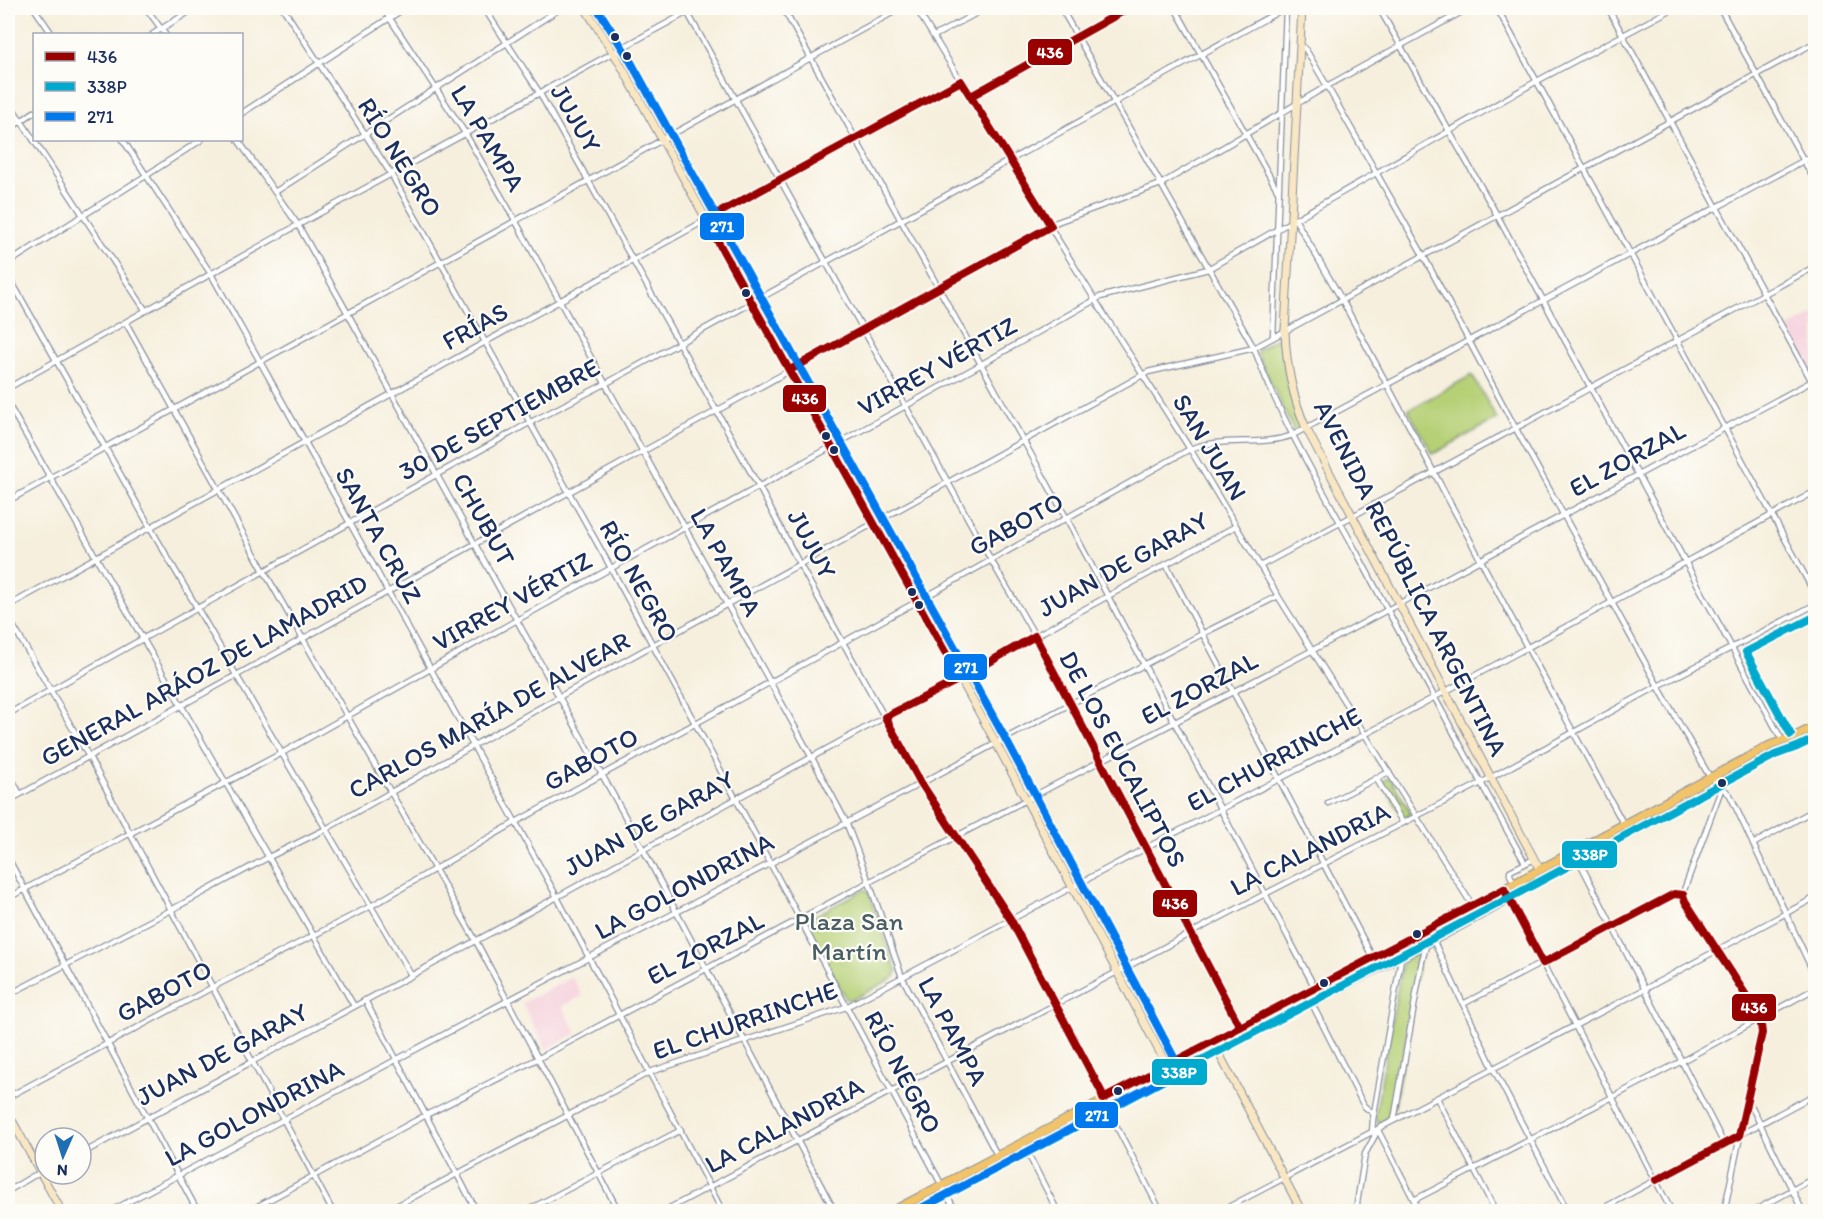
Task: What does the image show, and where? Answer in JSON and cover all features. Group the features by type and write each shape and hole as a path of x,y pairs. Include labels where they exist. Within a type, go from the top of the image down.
{"main road":[{"path":"891,1212 1782,740 1794,737 1815,726"}],"street":[{"path":"34,8 51,33"},
{"path":"146,8 164,33"},
{"path":"155,33 195,8"},
{"name":"RÍO NEGRO","path":"283,8 391,174 486,343 736,799 956,1212"},
{"name":"LA PAMPA","path":"383,8 465,133 515,220 812,758 846,822 902,977 997,1155"},
{"path":"243,112 405,8"},
{"name":"JUJUY","path":"484,8 539,92 759,486 800,565 921,783 1011,920 1161,1212"},
{"path":"274,192 561,8"},
{"path":"585,8 614,52 996,743 1167,1066"},
{"path":"8,388 297,225 614,52 687,9 694,8"},
{"path":"783,8 1067,519 1315,987"},
{"path":"8,501 901,8"},
{"name":"SAN JUAN","path":"916,8 1095,300 1190,449 1278,596 1472,905"},
{"path":"934,36 986,8"},
{"name":"AVENIDA REPÚBLICA ARGENTINA","path":"1061,8 1254,348 1293,435 1525,863"},
{"path":"971,96 1129,8"},
{"path":"1175,8 1279,194"},
{"path":"1273,337 1283,113 1284,8"},
{"name":"30 DE SEPTIEMBRE","path":"8,714 529,423 605,384 1284,8"},
{"name":"AVENIDA REPÚBLICA ARGENTINA","path":"1302,8 1293,220 1285,330 1287,367 1296,401 1306,428 1352,517 1540,870"},
{"path":"1379,8 1497,215 1782,740"},
{"name":"GENERAL ARÁOZ DE LAMADRID","path":"8,801 1062,220 1161,184 1327,86 1469,8"},
{"path":"1497,8 1815,596"},
{"path":"1608,8 1716,208 1813,380 1815,389"},
{"name":"VIRREY VÉRTIZ","path":"8,898 282,753 1095,300 1107,294 1208,269 1537,81 1674,8"},
{"path":"1720,8 1815,183"},
{"path":"687,9 1035,636"},
{"name":"CARLOS MARÍA DE ALVEAR","path":"8,995 269,857 326,830 559,698 1148,372 1254,348 1815,42"},
{"path":"1300,44 1306,50 1327,86 1423,255 1516,429 1708,774 1730,795 1815,978"},
{"name":"FRÍAS","path":"8,606 962,81"},
{"path":"8,101 33,139"},
{"path":"8,130 33,113"},
{"path":"35,141 146,310"},
{"name":"SANTA CRUZ","path":"124,141 211,274 260,360 590,957 723,1212"},
{"path":"8,263 200,141"},
{"name":"CHUBUT","path":"239,141 297,225 347,312 643,849 835,1212"},
{"name":"GABOTO","path":"8,1097 213,987 371,906 516,822 918,602 1190,449 1205,445 1280,439 1293,435 1815,154"},
{"path":"1293,220 1342,300 1624,825"},
{"path":"1260,566 1815,266"},
{"path":"8,275 150,527 411,975"},
{"path":"126,323 302,639 509,1000 620,1212"},
{"name":"EL ZORZAL","path":"247,1212 426,1115 539,1058 1400,604 1813,380"},
{"path":"8,404 354,1006"},
{"name":"EL CHURRINCHE","path":"385,1212 650,1072 846,1007 1366,734 1815,491"},
{"name":"JUAN DE GARAY","path":"93,1148 885,717 960,679 1236,526"},
{"path":"1166,564 1373,958"},
{"name":"LA GOLONDRINA","path":"109,1212 590,957 771,864 1202,634 1278,596"},
{"name":"LA CALANDRIA","path":"662,1212 1116,972 1491,778 1658,686 1815,604"},
{"path":"8,617 88,755 333,1212"},
{"name":"DE LOS EUCALIPTOS","path":"1035,636 1240,1028"},
{"path":"1328,803 1389,771"},
{"path":"8,772 20,794"},
{"path":"1376,778 1403,822"},
{"path":"1722,787 1683,895 1761,1017 1762,1033 1724,1212"},
{"path":"1753,844 1815,809"},
{"path":"1574,851 1724,1144"},
{"path":"8,858 198,1212"},
{"path":"1514,883 1510,871 1534,859"},
{"path":"1504,889 1672,1212"},
{"path":"1463,1004 1674,894 1683,895"},
{"path":"1219,1212 1717,951 1815,897"},
{"path":"1312,1004 1510,901"},
{"path":"1428,929 1493,1068 1568,1212"},
{"path":"1372,1133 1401,959 1399,944"},
{"path":"1394,1119 1426,946"},
{"path":"1414,1200 1682,1061 1815,988"},
{"path":"1306,992 1364,1106 1374,1114"},
{"path":"365,1000 477,1212"},
{"path":"1213,1042 1302,1212"},
{"path":"1596,1212 1739,1137 1815,1094"},
{"path":"1747,1096 1803,1212"},
{"path":"1437,1098 1496,1212"},
{"path":"8,1113 33,1156"},
{"path":"524,1212 681,1130"},
{"path":"1378,1130 1420,1212"},
{"path":"1358,1212 1357,1203 1365,1154 1378,1130"},
{"path":"1022,1142 1058,1212"},
{"path":"8,1191 33,1176"},
{"path":"1752,1212 1815,1177"},
{"path":"49,1186 62,1212"}],"shaded area":[{"path":"1815,314 1815,370 1812,371 1788,328"},
{"path":"572,977 582,996 562,1006 577,1033 546,1049 522,1003"}],"green space":[{"path":"1280,336 1289,387 1302,428 1294,432 1257,353 1258,350"},
{"path":"1472,375 1497,419 1433,454 1408,410"},
{"path":"1388,778 1391,779 1410,811 1408,817 1402,816 1384,784"},
{"name":"Plaza San Martín","path":"863,890 869,893 897,972 895,977 852,1000 846,999 806,925 809,919"},
{"path":"1418,953 1420,955 1395,1104 1390,1116 1378,1122 1375,1116 1402,964"}],"transit line":[{"name":"271","path":"597,8 627,55 1005,738 1177,1063 1177,1070 1172,1075 914,1212"},
{"name":"436","path":"971,96 1129,8"},
{"name":"436","path":"790,370 1051,226 961,81 706,220 960,679"},
{"name":"338P","path":"1791,735 1746,652 1816,616"},
{"name":"436","path":"1035,636 1240,1027 1103,1099 1101,1091 1011,920 921,783 885,717 960,679 1035,636"},
{"name":"338P","path":"914,1212 1775,755 1816,738"},
{"name":"436","path":"1504,889 1543,963"},
{"name":"436","path":"1240,1027 1504,889"},
{"name":"436","path":"1543,963 1674,894 1683,895"},
{"name":"436","path":"1683,895 1760,1017 1762,1033 1739,1136"},
{"name":"436","path":"1656,1180 1739,1136"}]}
